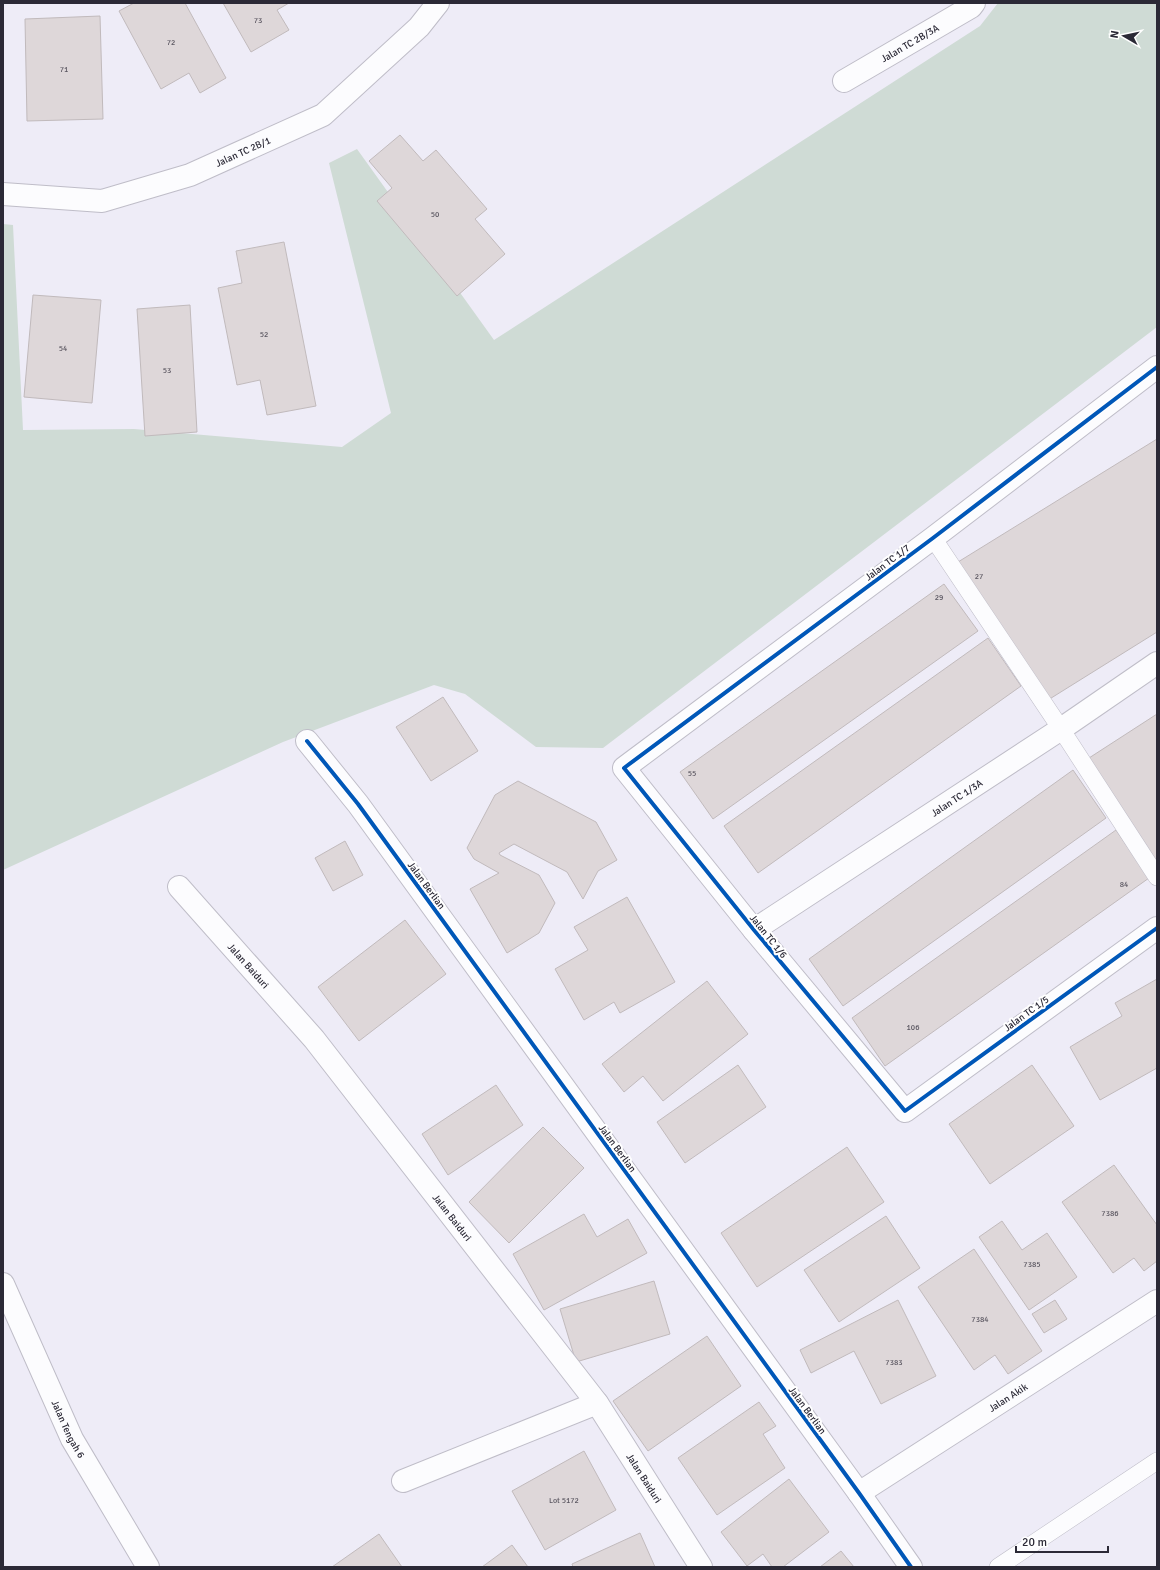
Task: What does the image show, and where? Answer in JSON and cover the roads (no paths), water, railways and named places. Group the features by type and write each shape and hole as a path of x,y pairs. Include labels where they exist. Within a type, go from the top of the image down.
{"street":[{"name":"Jalan TC 2B/1","path":"3,194 102,201 190,175 323,115 419,27 438,3"},
{"name":"Jalan TC 2B/3A","path":"844,82 971,7 974,3"},
{"name":"Jalan TC 1/7","path":"624,768 933,538 1157,367"},
{"name":"Jalan TC 1/3A","path":"754,930 1061,729 1157,663"},
{"name":"Jalan Berlian","path":"307,741 358,804 859,1493 911,1567"},
{"name":"Jalan TC 1/6","path":"624,768 754,930 905,1111"},
{"name":"Jalan Baiduri","path":"179,887 314,1039 597,1402 701,1567"},
{"name":"Jalan TC 1/5","path":"905,1111 1157,928"},
{"name":"Jalan Tengah 6","path":"3,1284 72,1439 148,1567"},
{"name":"Jalan Akik","path":"859,1493 1157,1301"},
{"path":"403,1481 597,1402"}],"lane":[{"path":"933,538 1061,729 1157,877"},
{"path":"998,1567 1157,1461"}]}
